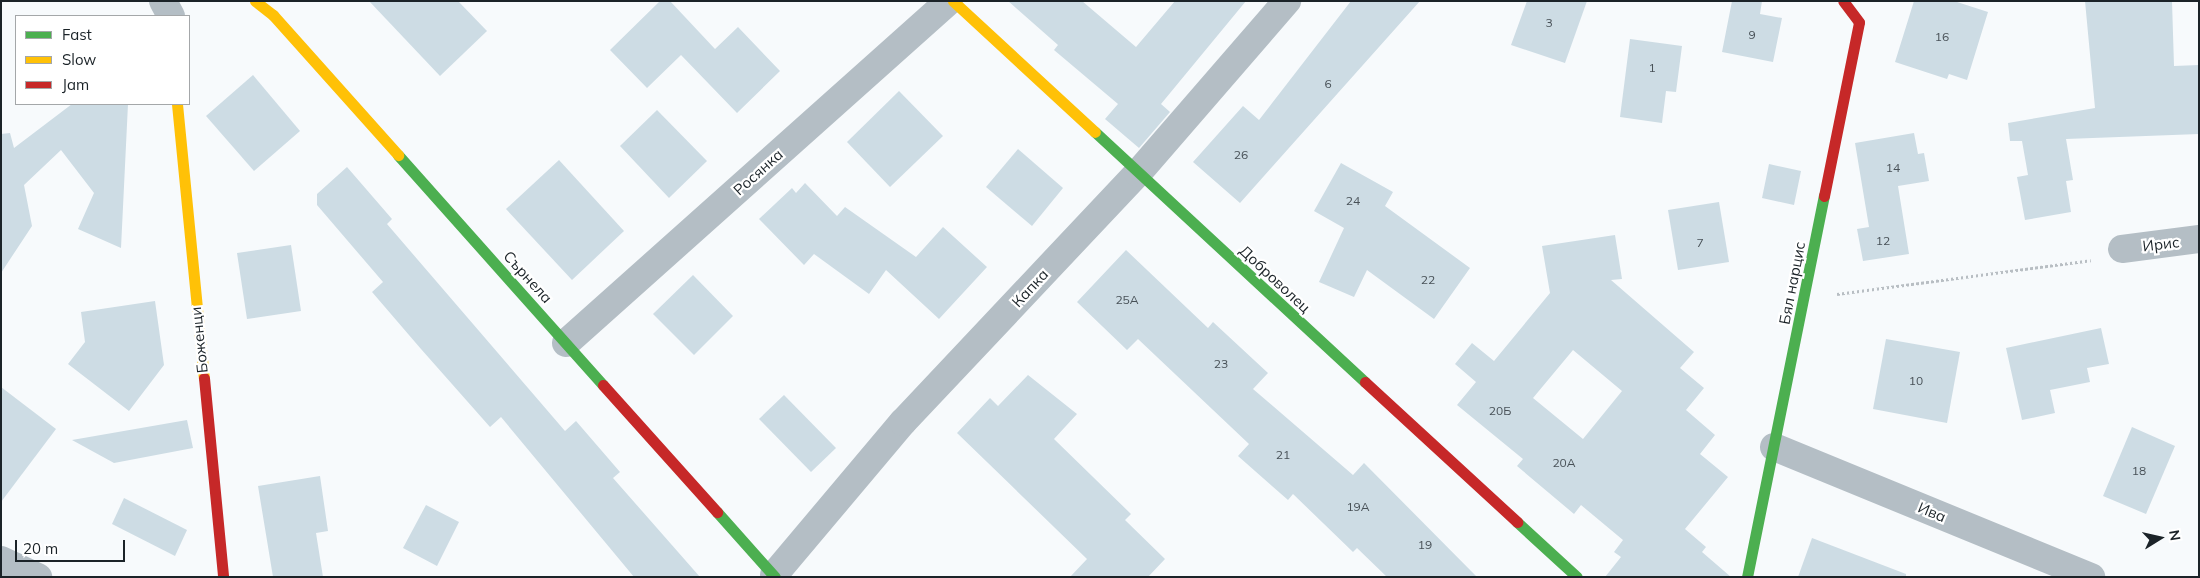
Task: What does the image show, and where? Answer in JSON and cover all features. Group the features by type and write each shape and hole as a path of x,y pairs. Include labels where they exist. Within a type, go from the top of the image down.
{"street":[{"path":"163,1 170,15"},
{"name":"Сърнела","path":"255,1 273,15 774,576"},
{"name":"Росянка","path":"566,343 949,1"},
{"name":"Доброволец","path":"953,1 1577,577"},
{"name":"Капка","path":"774,576 904,422 1138,173 1286,1"},
{"name":"Бял нарцис","path":"1747,577 1859,22 1843,1"},
{"name":"Боженци","path":"178,105 223,577"},
{"name":"Ирис","path":"2122,249 2199,239"},
{"name":"Ива","path":"1774,447 2091,577"},
{"path":"1,560 38,577"}],"path":[{"path":"1804,298 2079,263 2122,249"}],"building":[{"path":"369,1 458,1 487,31 440,76"},
{"path":"660,1 670,1 715,49 738,27 780,71 737,113 681,55 647,88 610,50"},
{"path":"1008,1 1082,1 1136,47 1175,1 1246,1 1161,104 1170,112 1139,148 1105,119 1118,104 1054,50 1058,45"},
{"path":"1351,1 1420,1 1240,203 1193,162 1243,106 1259,120"},
{"path":"1527,1 1587,1 1565,63 1511,45"},
{"path":"1732,1 1762,1 1760,14 1782,18 1773,62 1722,52"},
{"path":"1914,1 1954,1 1988,12 1967,80 1949,74 1947,79 1895,62"},
{"path":"2085,1 2172,1 2174,66 2199,65 2199,134 2066,139 2073,180 2066,181 2071,212 2025,220 2017,177 2028,175 2022,141 2010,141 2008,123 2095,108"},
{"path":"1630,39 1682,46 1676,92 1666,91 1662,123 1620,117"},
{"path":"253,75 300,131 254,171 206,116"},
{"path":"899,91 943,136 890,187 847,142"},
{"path":"71,105 128,105 121,248 78,229 94,193 61,150 24,185 32,226 1,273 1,134 10,133 14,148"},
{"path":"657,110 707,161 669,198 620,146"},
{"path":"1914,133 1918,154 1924,153 1929,181 1898,186 1909,254 1863,261 1857,229 1869,227 1855,143"},
{"path":"1018,149 1063,188 1032,226 986,187"},
{"path":"559,160 624,231 572,280 506,209"},
{"path":"1341,163 1393,192 1385,206 1470,268 1434,319 1367,270 1354,297 1319,282 1344,228 1314,211"},
{"path":"1769,164 1801,171 1794,205 1762,198"},
{"path":"347,167 392,219 387,224 565,431 576,421 620,472 613,478 700,577 634,577 501,417 490,427 421,349 372,292 383,282 317,205 317,194"},
{"path":"805,183 837,216 845,207 916,257 943,227 987,267 939,319 886,270 869,294 814,254 804,265 759,219 792,188 796,193"},
{"path":"1719,202 1729,262 1678,270 1668,210"},
{"path":"1615,235 1622,279 1611,280 1694,352 1680,368 1704,388 1686,410 1715,435 1700,454 1728,477 1685,529 1706,547 1702,552 1731,577 1605,577 1621,557 1614,552 1623,540 1581,505 1574,514 1517,466 1523,459 1457,405 1476,382 1455,364 1472,343 1494,361 1550,293 1542,246","holes":["1573,350 1622,391 1583,439 1533,398"]},
{"path":"291,245 301,311 247,319 237,253"},
{"path":"1126,250 1208,328 1213,322 1268,373 1253,389 1353,475 1364,463 1477,577 1387,577 1357,548 1353,552 1293,494 1288,500 1238,456 1249,444 1138,339 1127,350 1077,302"},
{"path":"693,275 733,316 694,355 653,314"},
{"path":"155,301 164,365 129,411 68,364 85,342 81,312"},
{"path":"2101,328 2109,364 2087,368 2090,382 2050,390 2055,413 2022,420 2006,348"},
{"path":"1886,339 1960,352 1947,423 1873,409"},
{"path":"1028,375 1077,414 1054,439 1131,514 1125,520 1165,559 1148,577 1070,577 1087,559 957,433 990,398 998,406"},
{"path":"1,387 56,429 1,502"},
{"path":"784,395 836,448 811,472 759,419"},
{"path":"187,420 193,448 114,463 72,440"},
{"path":"2132,427 2175,446 2146,514 2103,496"},
{"path":"320,476 328,531 316,533 323,577 273,577 258,486"},
{"path":"124,498 187,530 175,556 112,524"},
{"path":"426,505 459,522 437,566 403,548"},
{"path":"1812,538 1906,574 1906,577 1798,577"}],"traffic: fast":[{"path":"1095,132 1365,382"},
{"path":"398,155 603,385"},
{"path":"1747,577 1824,196"},
{"path":"717,512 775,577"},
{"path":"1517,522 1577,577"}],"traffic: slow":[{"path":"255,1 273,15 398,155"},
{"path":"953,1 1095,132"},
{"path":"177,105 204,378"}],"traffic: jam":[{"path":"1824,196 1859,22 1843,1"},
{"path":"204,378 223,577"},
{"path":"1365,382 1517,522"},
{"path":"603,385 717,512"}]}
